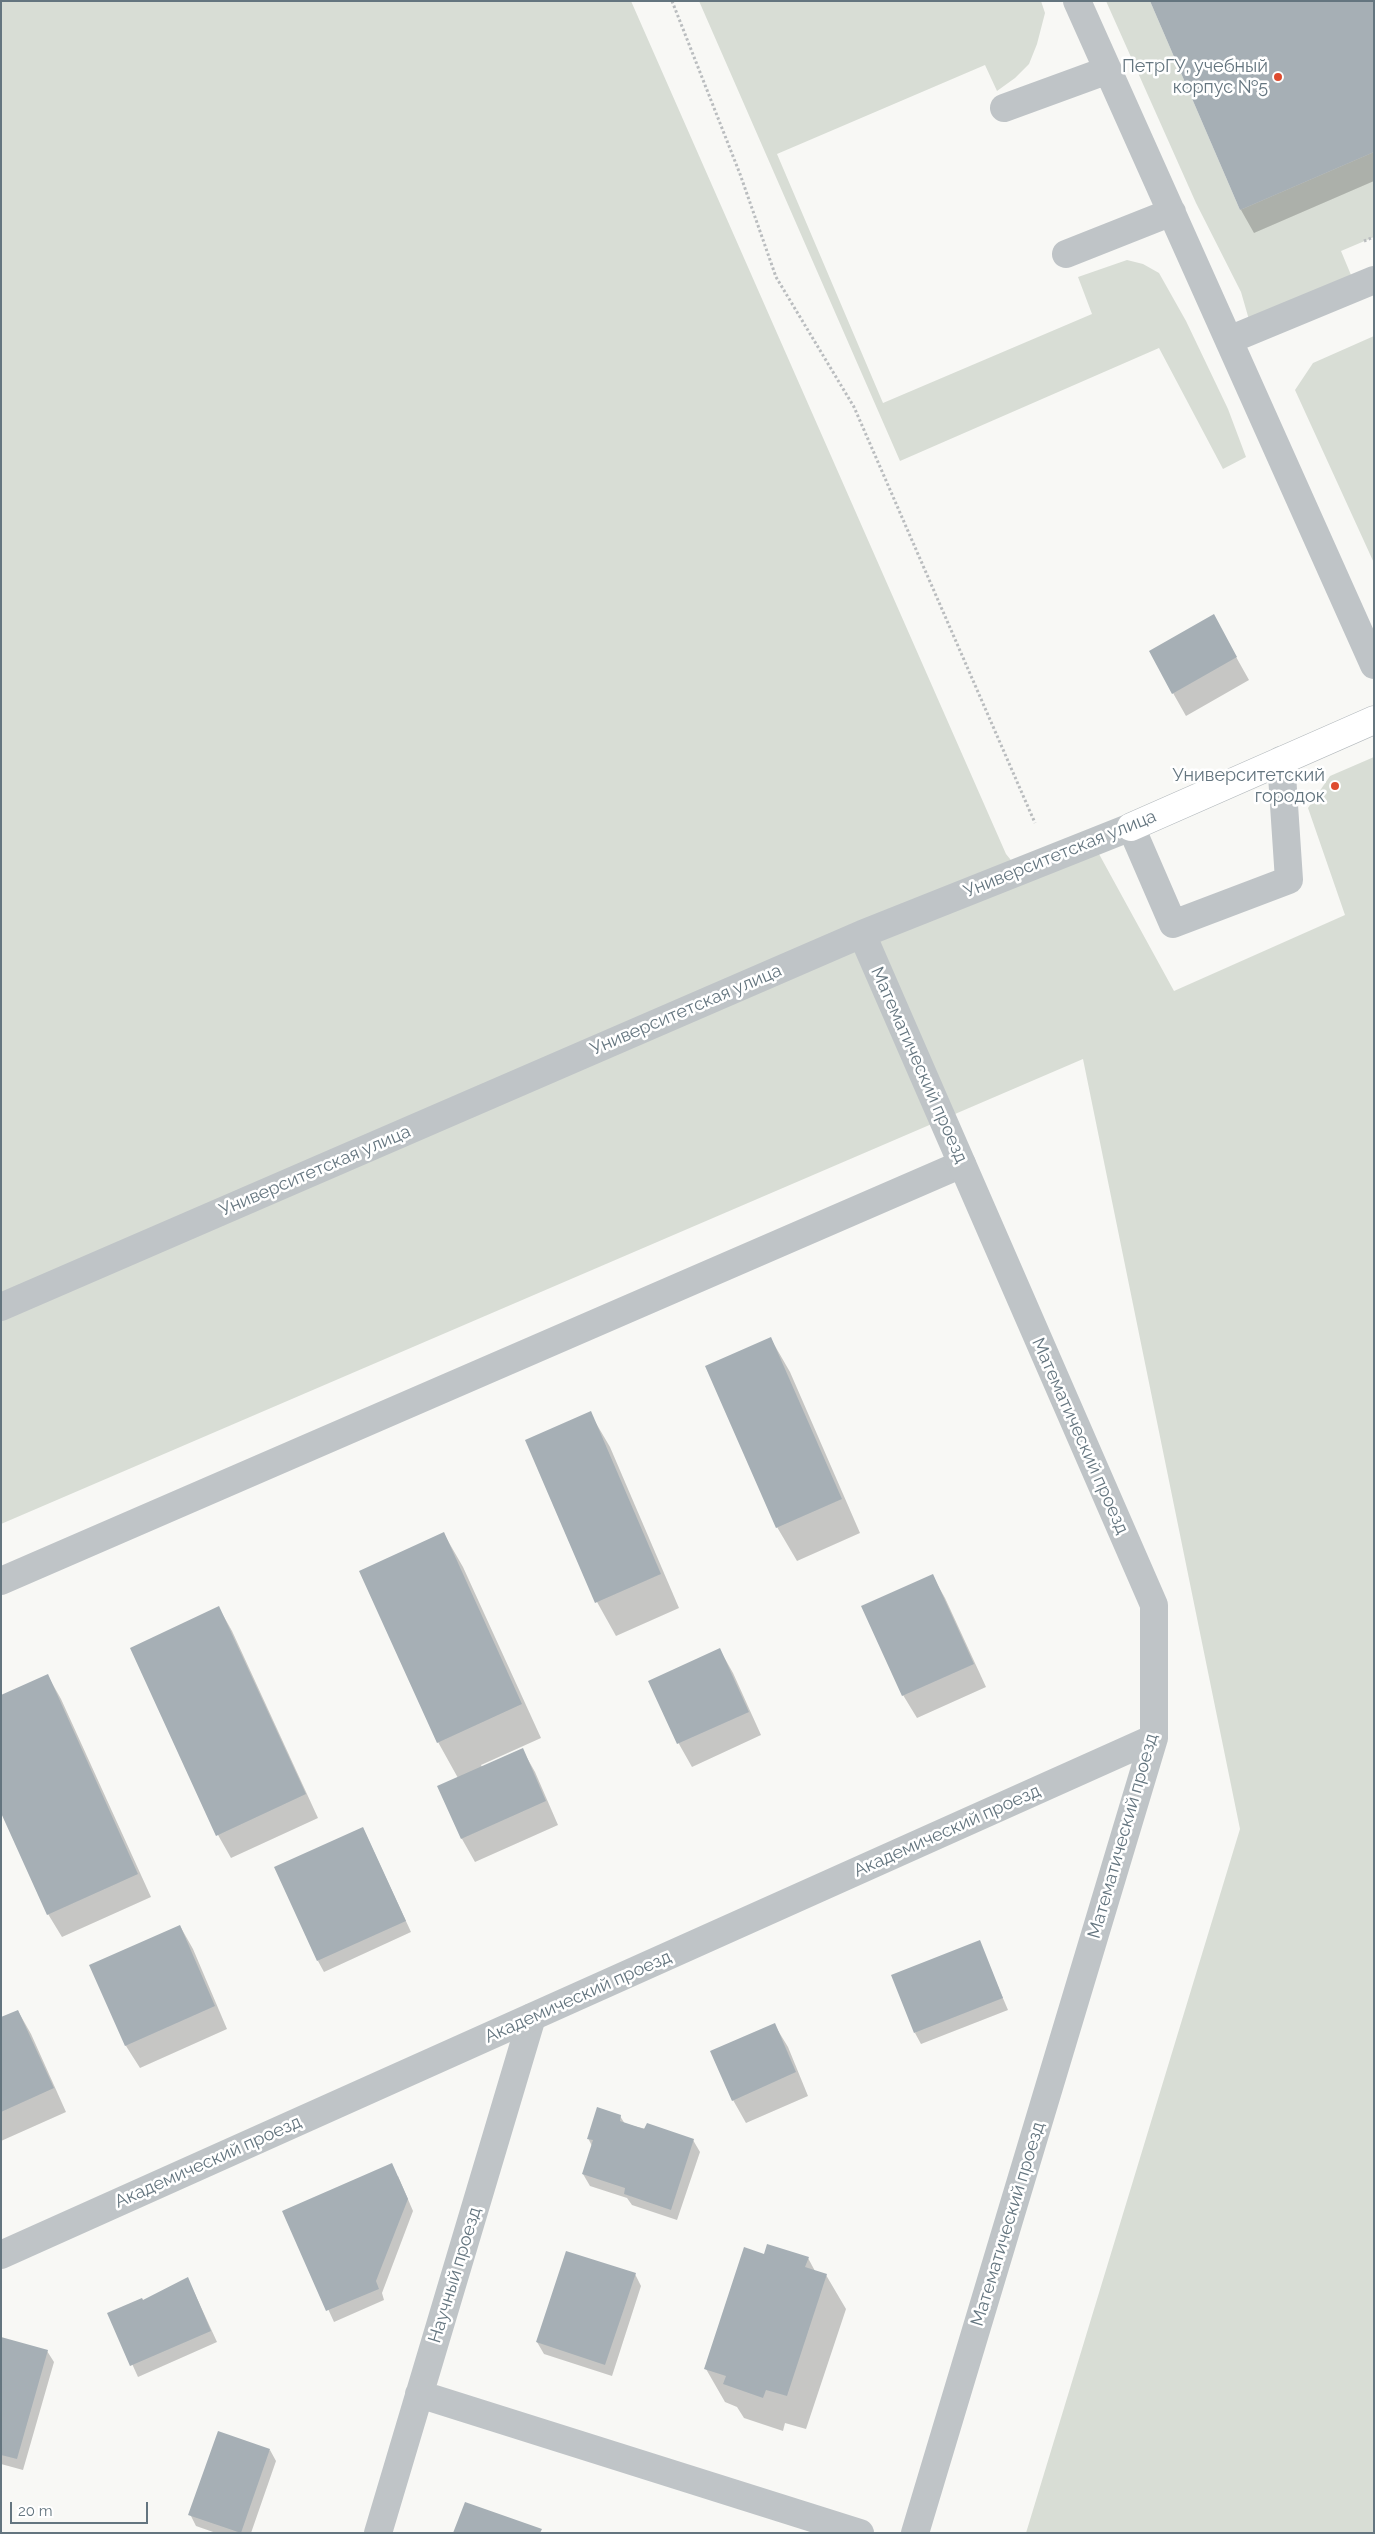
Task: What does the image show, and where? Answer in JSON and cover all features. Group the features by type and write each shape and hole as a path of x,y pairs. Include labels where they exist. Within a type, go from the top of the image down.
{"street":[{"path":"1077,1 1374,665"},
{"path":"1004,108 1108,70"},
{"path":"1066,254 1172,212"},
{"path":"1229,340 1374,280"},
{"name":"Университетская улица","path":"1,1307 862,934 1131,827 1374,720"},
{"path":"1131,827 1173,924 1289,880 1281,760"},
{"name":"Математический проезд","path":"862,934 1154,1605 1154,1738 915,2533"},
{"path":"1,1581 962,1164"},
{"name":"Академический проезд","path":"1,2255 1154,1738"},
{"name":"Научный проезд","path":"378,2533 532,2017"},
{"path":"419,2394 860,2533"}],"path":[{"path":"672,1 740,174 776,277 854,407 1050,858"}],"shaded area":[{"path":"1,1 631,1 1006,854 1027,880 1099,854 1174,991 1345,915 1308,808 1330,776 1374,757 1374,2533 1026,2533 1240,1829 1083,1059 1,1524"},
{"path":"699,1 1041,1 1045,13 1037,44 1029,64 1015,78 997,91 985,65 777,154 883,403 1092,314 1078,277 1127,260 1143,264 1159,273 1186,321 1228,409 1246,457 1223,469 1159,348 900,461"},
{"path":"1106,1 1150,1 1240,210 1374,152 1374,237 1341,251 1356,287 1252,330 1241,292 1196,203"},
{"path":"1374,336 1374,563 1295,390 1313,363"}],"building":[{"name":"ПетрГУ, учебный корпус №5","path":"1150,1 1374,1 1374,152 1240,210"},
{"path":"1214,614 1237,657 1172,694 1149,651"},
{"path":"771,1337 842,1499 776,1528 705,1366"},
{"path":"591,1411 661,1574 595,1603 525,1440"},
{"path":"444,1532 522,1704 437,1743 359,1571"},
{"path":"933,1574 974,1664 902,1696 861,1606"},
{"path":"219,1606 306,1794 216,1836 130,1648"},
{"path":"720,1648 749,1712 677,1744 648,1681"},
{"path":"48,1674 138,1874 47,1915 1,1813 1,1695"},
{"path":"523,1748 546,1801 461,1839 437,1786"},
{"path":"363,1827 406,1921 317,1961 274,1867"},
{"path":"180,1925 215,2006 125,2046 89,1965"},
{"path":"980,1940 1003,1998 914,2033 891,1975"},
{"path":"18,2010 54,2088 1,2112 1,2017"},
{"path":"775,2023 796,2072 732,2101 710,2051"},
{"path":"597,2107 621,2115 620,2121 644,2129 647,2123 694,2139 671,2210 624,2194 625,2188 582,2174 593,2140 587,2139"},
{"path":"392,2163 408,2199 376,2281 379,2289 326,2311 282,2211"},
{"path":"767,2244 809,2257 805,2267 827,2274 787,2396 766,2390 763,2398 723,2384 726,2376 704,2369 744,2247 764,2254"},
{"path":"566,2251 636,2273 605,2365 536,2342"},
{"path":"188,2277 211,2331 130,2366 107,2313 142,2298 143,2300"},
{"path":"1,2337 48,2350 17,2459 1,2455"},
{"path":"218,2431 270,2449 241,2533 188,2515"},
{"path":"465,2502 542,2529 540,2533 453,2533"}],"place":[{"name":"ПетрГУ, учебный корпус №5","path":"1278,77"},
{"name":"Университетский городок","path":"1335,786"}]}
